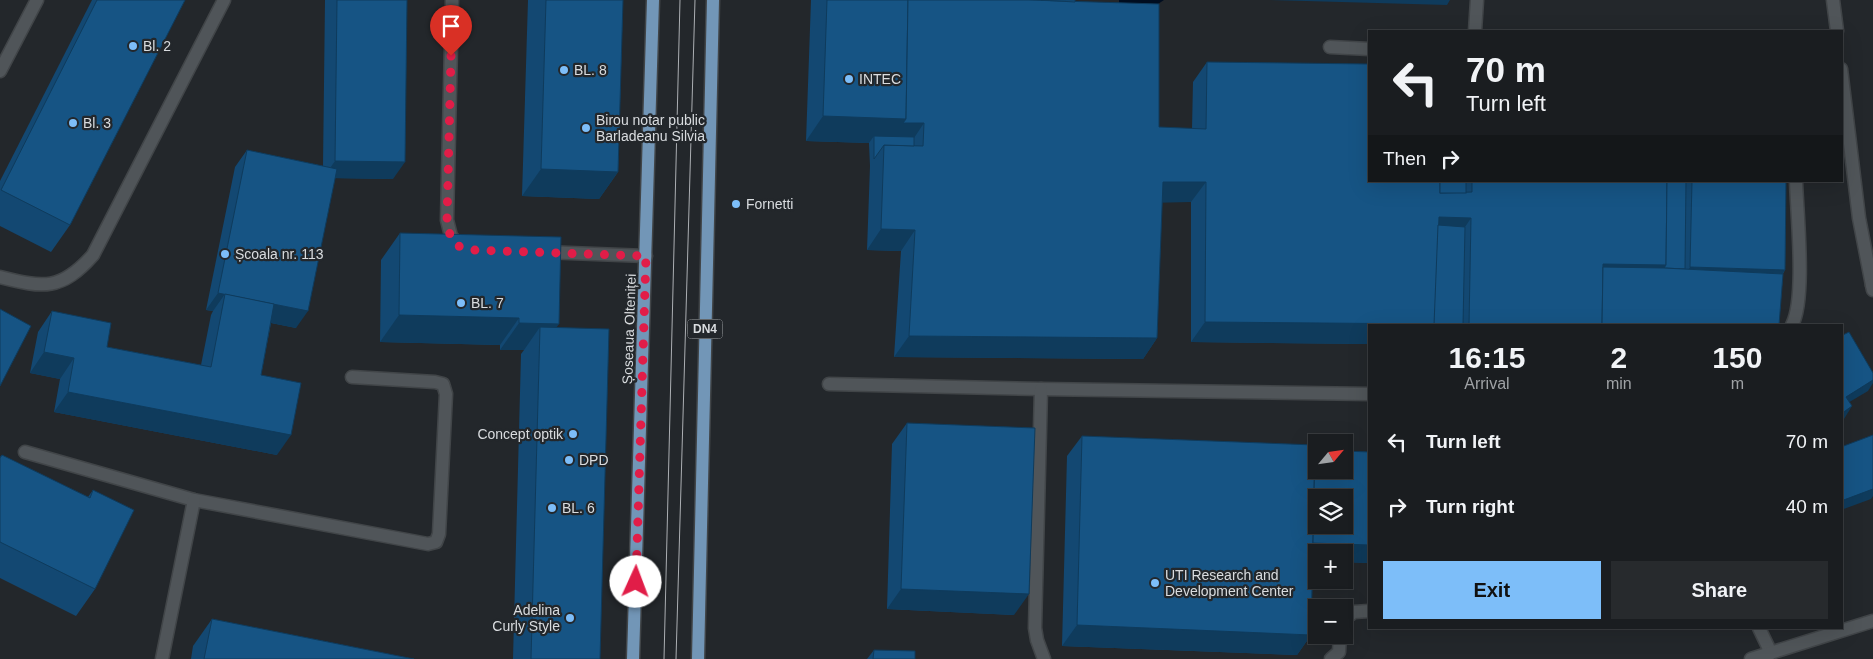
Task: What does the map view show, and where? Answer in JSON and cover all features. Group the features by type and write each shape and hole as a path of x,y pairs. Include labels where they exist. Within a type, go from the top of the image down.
{"main road":[{"name":"Șoseaua Olteniței","path":"633,659 653,0"},
{"name":"DN4","path":"698,659 713,0"}],"street":[{"path":"0,71 37,0"},
{"path":"0,277 26,284 42,285 57,283 71,276 93,255 224,0"},
{"path":"452,0 447,220 448,231 454,242 458,246 472,250"},
{"path":"1476,30 1477,0"},
{"path":"1833,0 1837,30"},
{"path":"1330,47 1368,49"},
{"path":"1843,86 1859,218 1872,288"},
{"path":"1792,324 1796,317 1800,287 1796,182"},
{"path":"532,252 646,256"},
{"path":"25,452 194,500 428,544 436,542 439,534 446,403 443,384 352,378"},
{"path":"829,384 1368,394"},
{"path":"1041,389 1035,628 1044,659"},
{"path":"162,659 194,500"},
{"path":"1353,613 1357,611 1368,611"},
{"path":"1751,659 1873,621"},
{"path":"1759,629 1770,653"},
{"path":"1331,659 1339,652 1339,644"}],"water":[{"path":"1119,0 1164,0 1155,6 1119,4"}],"building":[{"name":"Bl. 3","path":"97,0 185,0 70,225 1,190"},
{"path":"337,0 407,0 405,162 335,161"},
{"name":"BL. 8","path":"546,0 623,0 618,172 541,169"},
{"name":"INTEC","path":"827,0 908,0 906,119 823,116"},
{"path":"908,0 1029,0 1159,4 1159,127 1206,129 1207,62 1368,64 1368,182 1440,182 1440,193 1472,192 1472,182 1667,182 1666,265 1603,264 1602,324 1469,324 1471,218 1439,217 1435,324 1205,322 1206,182 1163,182 1157,338 909,336 915,230 881,229 884,145 923,146 924,123 903,123 906,119"},
{"path":"1041,0 1075,0 1075,2"},
{"path":"874,136 914,137 914,146 884,145 874,159"},
{"path":"247,150 337,169 308,311 218,293"},
{"path":"1440,182 1466,182 1466,193 1440,193"},
{"path":"1667,182 1686,182 1685,269 1664,268 1666,265"},
{"path":"1692,182 1786,182 1785,270 1690,267"},
{"path":"1438,225 1465,227 1463,324 1434,324"},
{"path":"400,233 561,237 559,324 519,323 519,318 399,315"},
{"path":"1603,267 1783,274 1779,324 1602,324"},
{"path":"225,294 274,304 261,375 301,383 291,435 68,392 74,358 44,352 52,311 111,323 107,347 211,367"},
{"path":"0,309 31,326 0,386"},
{"name":"BL. 6","path":"540,327 609,329 600,659 531,659"},
{"path":"1849,332 1873,373 1873,380 1846,397 1852,406 1843,413 1843,335"},
{"path":"907,423 1035,428 1029,594 901,589"},
{"path":"1873,435 1873,489 1843,500 1843,446"},
{"path":"1082,436 1308,445 1308,479 1314,479 1314,489 1308,489 1308,534 1313,534 1313,544 1308,544 1308,589 1312,589 1312,599 1308,599 1308,635 1077,625"},
{"path":"1353,451 1368,452 1368,545 1313,543 1313,534 1353,534 1353,489 1314,489 1314,479 1353,479"},
{"path":"2,455 90,498 93,490 134,510 95,589 0,542 0,458"},
{"path":"212,619 414,659 204,659"},
{"path":"874,650 915,651 915,659 873,659"}],"tram line":[{"path":"664,659 680,0"},
{"path":"676,659 695,0"}],"place":[{"name":"Bl. 2","path":"133,46"},
{"name":"BL. 8","path":"564,70"},
{"name":"INTEC","path":"849,79"},
{"name":"Bl. 3","path":"73,123"},
{"name":"Birou notar public Barladeanu Silvia","path":"586,128"},
{"name":"Fornetti","path":"736,204"},
{"name":"Școala nr. 113","path":"225,254"},
{"name":"BL. 7","path":"461,303"},
{"name":"Concept optik","path":"573,434"},
{"name":"DPD","path":"569,460"},
{"name":"BL. 6","path":"552,508"},
{"name":"UTI Research and Development Center","path":"1155,583"},
{"name":"Adelina Curly Style","path":"570,618"}],"route":[{"path":"451,56 447,220 448,231 454,242 458,246 472,250 646,256 636,582"}]}
